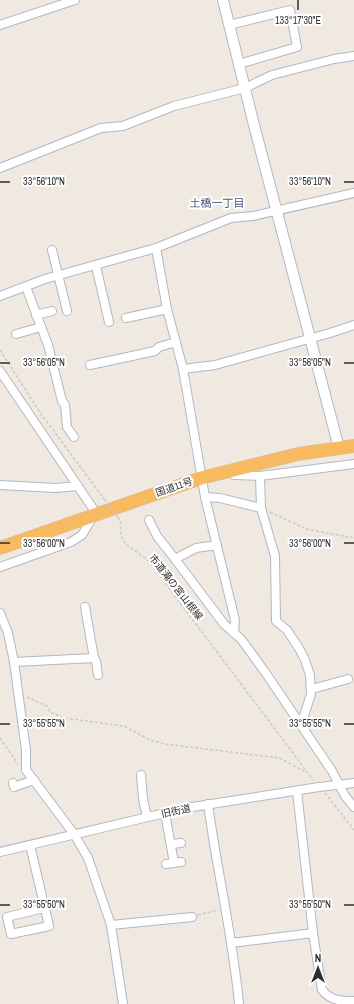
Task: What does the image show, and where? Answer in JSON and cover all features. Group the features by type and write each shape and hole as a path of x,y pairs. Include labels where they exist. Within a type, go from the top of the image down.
{"highway":[{"name":"国道11号","path":"0,548 201,478 298,454 354,446"}],"street":[{"path":"0,25 75,0"},
{"path":"223,0 339,448"},
{"path":"229,25 290,10 297,47 239,64"},
{"path":"0,168 101,128 123,126 174,106 245,88 272,75 334,59 354,56"},
{"path":"0,296 26,288 45,279 156,248 231,218 277,211 354,193"},
{"path":"156,248 167,309 183,369 205,497 235,620 234,633"},
{"path":"52,250 67,311"},
{"path":"96,266 109,322"},
{"path":"26,288 48,346 62,401 66,404 67,427 74,437"},
{"path":"126,318 167,309"},
{"path":"36,315 52,311"},
{"path":"183,369 215,365 354,325"},
{"path":"16,334 41,327"},
{"path":"90,365 155,351 158,347 176,342"},
{"path":"0,371 96,514 82,535 71,542 0,567"},
{"path":"231,470 234,475 260,476 354,464"},
{"path":"260,476 261,508 274,556 276,621 287,630 305,660 312,689 304,716 299,722"},
{"path":"0,485 56,488 78,486"},
{"path":"205,497 220,498 261,508"},
{"path":"149,520 157,536 224,624 234,633 253,656 299,722 354,808"},
{"path":"175,559 196,548 217,545"},
{"path":"85,607 98,675"},
{"path":"0,613 8,632 14,662 26,750 26,770 74,834 88,858 111,924 123,1004"},
{"path":"14,662 94,658"},
{"path":"312,689 348,679"},
{"path":"141,775 143,798 148,817"},
{"path":"13,783 14,787 34,780"},
{"name":"旧街道","path":"0,852 208,804 354,783"},
{"path":"297,791 313,933 322,990 327,997 339,1001 354,1001"},
{"path":"208,804 214,848 232,943 239,1004"},
{"path":"165,813 173,863"},
{"path":"171,844 182,843"},
{"path":"30,845 49,926 11,934 7,917 44,908"},
{"path":"111,924 192,917"},
{"path":"232,943 313,933"}],"path":[{"name":"市道滝の宮山根線","path":"0,350 40,411 104,500 118,517 121,524 119,532 124,542 146,559 159,575 307,772 354,830"},
{"path":"261,508 306,529 354,538"},
{"path":"19,695 46,706 50,712 64,718 124,726 150,740 165,744 280,758 307,772"},
{"path":"0,738 19,765 26,770"},
{"path":"192,917 225,908"}],"district":[{"name":"土橋一丁目","path":"217,203"}]}
